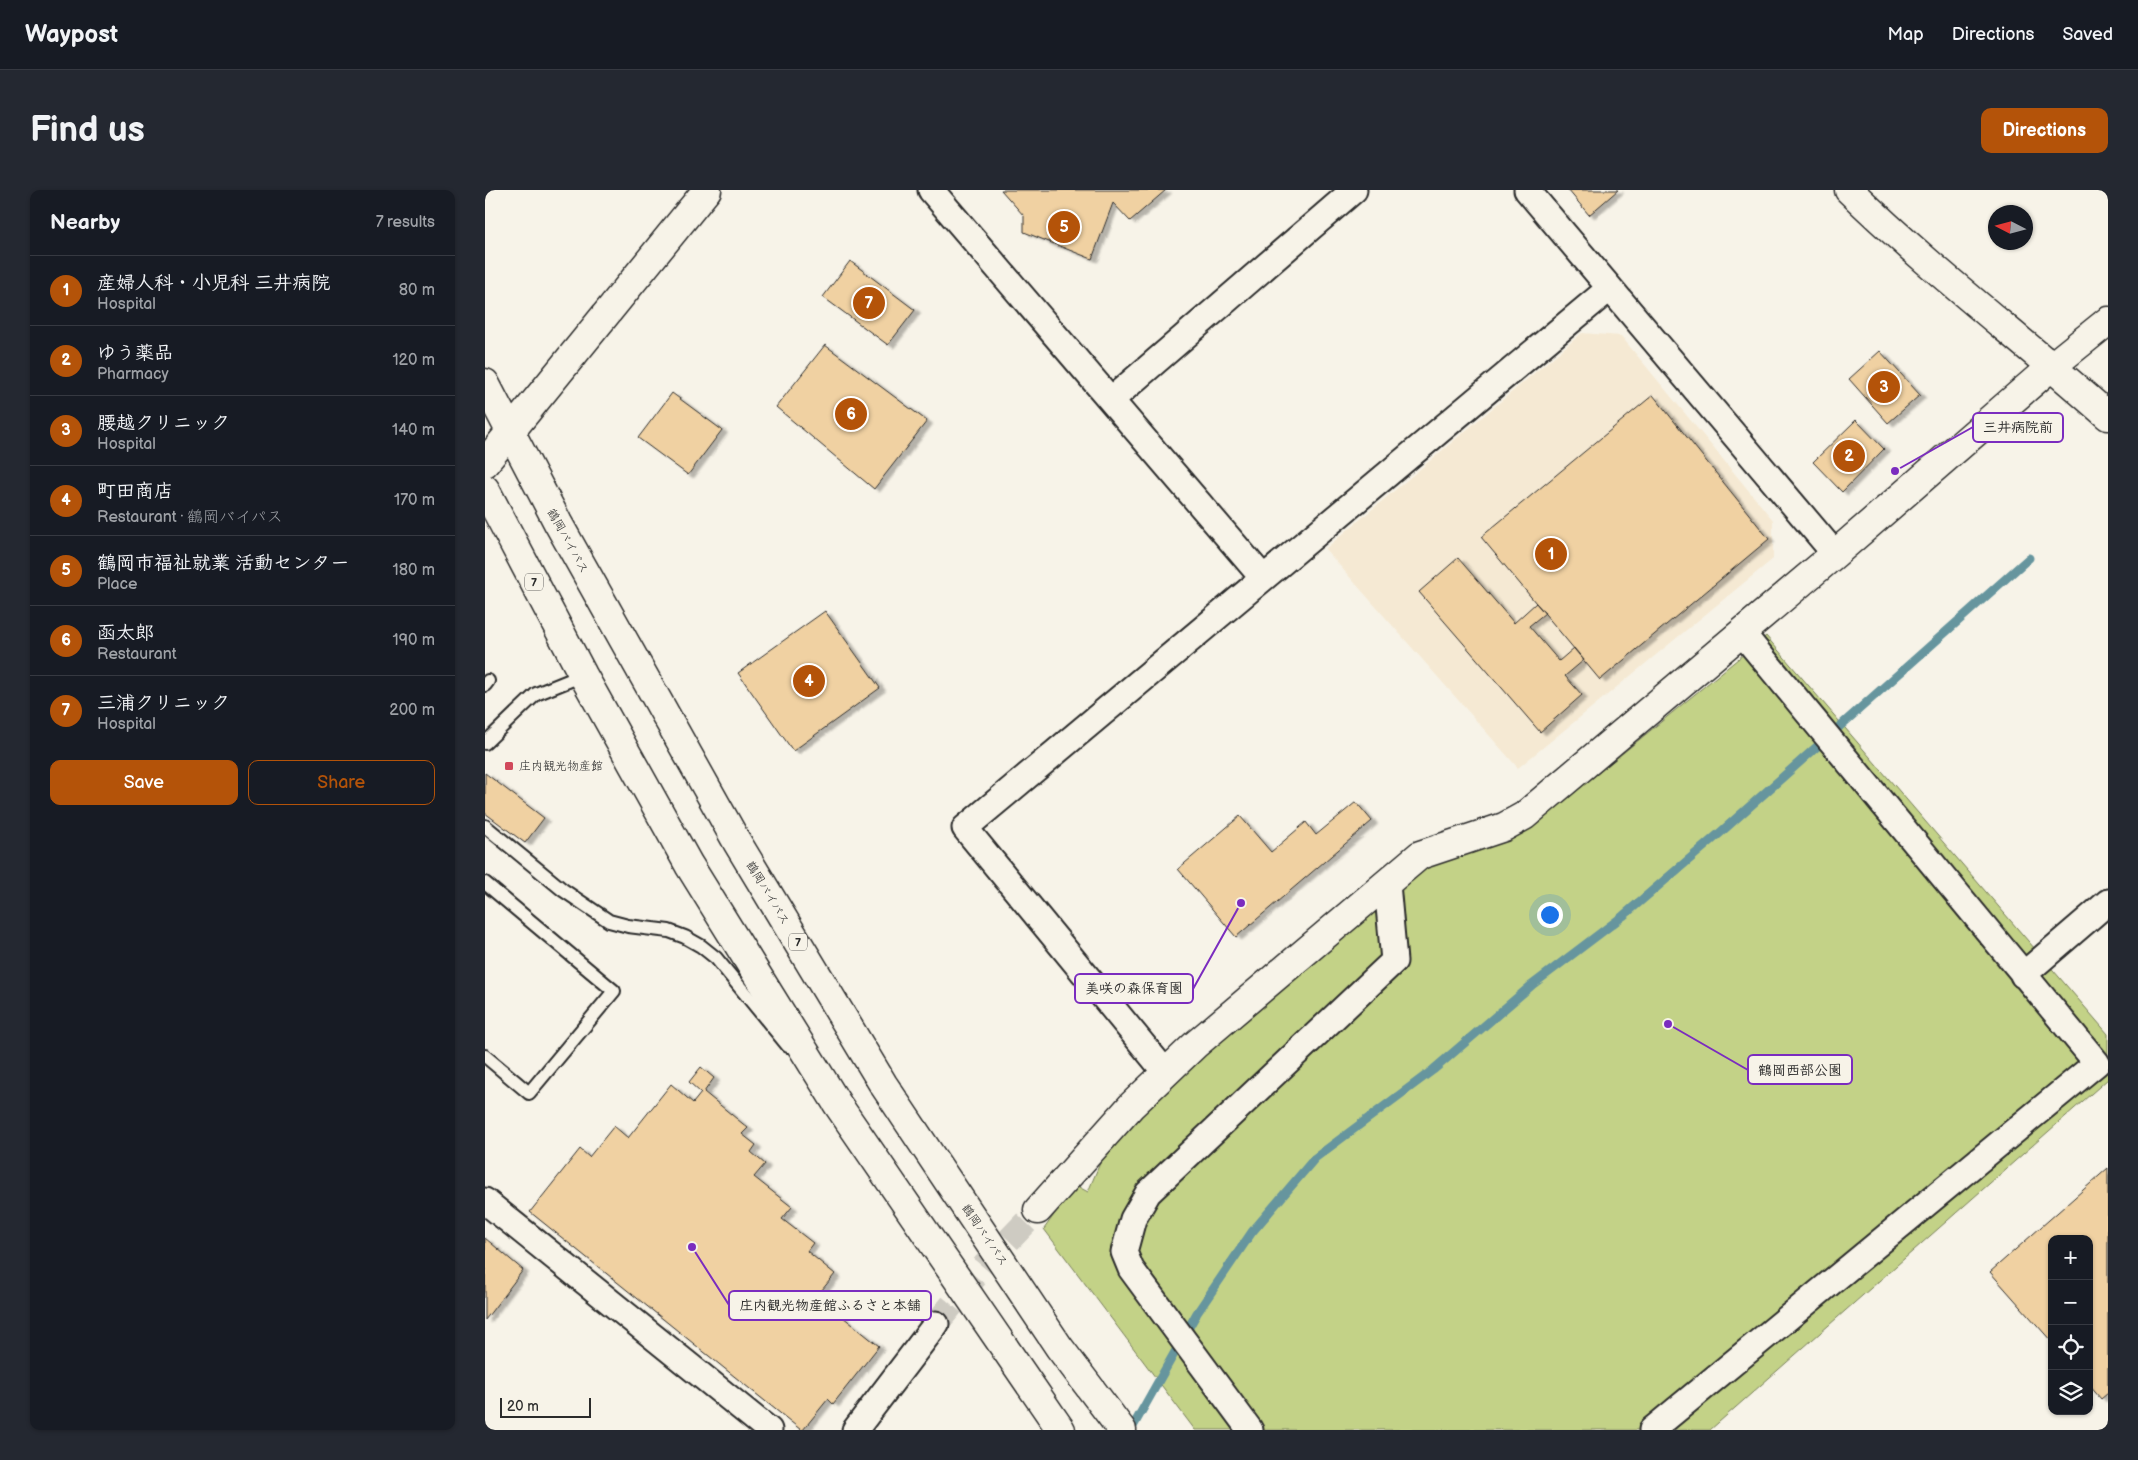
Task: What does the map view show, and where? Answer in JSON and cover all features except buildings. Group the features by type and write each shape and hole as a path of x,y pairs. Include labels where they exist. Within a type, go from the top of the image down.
{"main road":[{"path":"485,463 707,190"},
{"path":"1849,190 1894,234 1959,291 2052,366 2108,416"},
{"path":"1037,1210 1132,1105 1195,1044 1420,855 1504,827 1524,816 1835,554 2052,366 2108,321"},
{"name":"鶴岡バイパス","path":"485,383 558,523 737,842 883,1084 1059,1347 1122,1430"},
{"name":"7","path":"485,489 583,675 689,865 838,1106 1061,1430"}],"street":[{"path":"931,190 1263,578"},
{"path":"1111,400 1355,190"},
{"path":"1527,190 1835,554"},
{"path":"1166,1073 965,828 1610,288"},
{"path":"1652,1430 2097,1064 1742,633"},
{"path":"1250,1430 1131,1269 1124,1252 1133,1219 1148,1193 1395,961 1387,884"},
{"path":"2023,975 2108,902"},
{"path":"485,1201 769,1430"},
{"path":"855,1430 936,1324"}],"lane":[{"path":"485,743 536,694 583,675"},
{"path":"485,826 563,890 609,921 628,926 669,931 701,946 715,958 838,1106"},
{"path":"485,883 614,991 529,1093 485,1056"}],"shaded area":[{"path":"1582,333 1621,336 1773,520 1773,559 1518,768 1325,549"}],"green space":[{"path":"1766,636 2108,1034 2108,1079 1710,1430 1195,1430 1044,1229 1075,1185 1088,1192 1105,1151 1205,1052 1431,857 1530,829"}],"waterway":[{"path":"1131,1430 1197,1313 1252,1232 1315,1158 1433,1070 1532,985 1623,916 1721,832 2029,558"}],"tunnel":[{"path":"936,1324 985,1265 1038,1210"}],"place":[{"name":"鶴岡市福祉就業 活動センター","path":"1064,227"},
{"name":"三浦クリニック","path":"869,303"},
{"name":"腰越クリニック","path":"1884,387"},
{"name":"函太郎","path":"851,414"},
{"name":"ゆう薬品","path":"1849,456"},
{"name":"三井病院前","path":"1895,471"},
{"name":"産婦人科・小児科 三井病院","path":"1551,554"},
{"name":"町田商店","path":"809,681"},
{"name":"庄内観光物産館","path":"509,766"},
{"name":"美咲の森保育園","path":"1241,903"},
{"name":"鶴岡西部公園","path":"1668,1024"},
{"name":"庄内観光物産館ふるさと本舗","path":"692,1247"}]}
